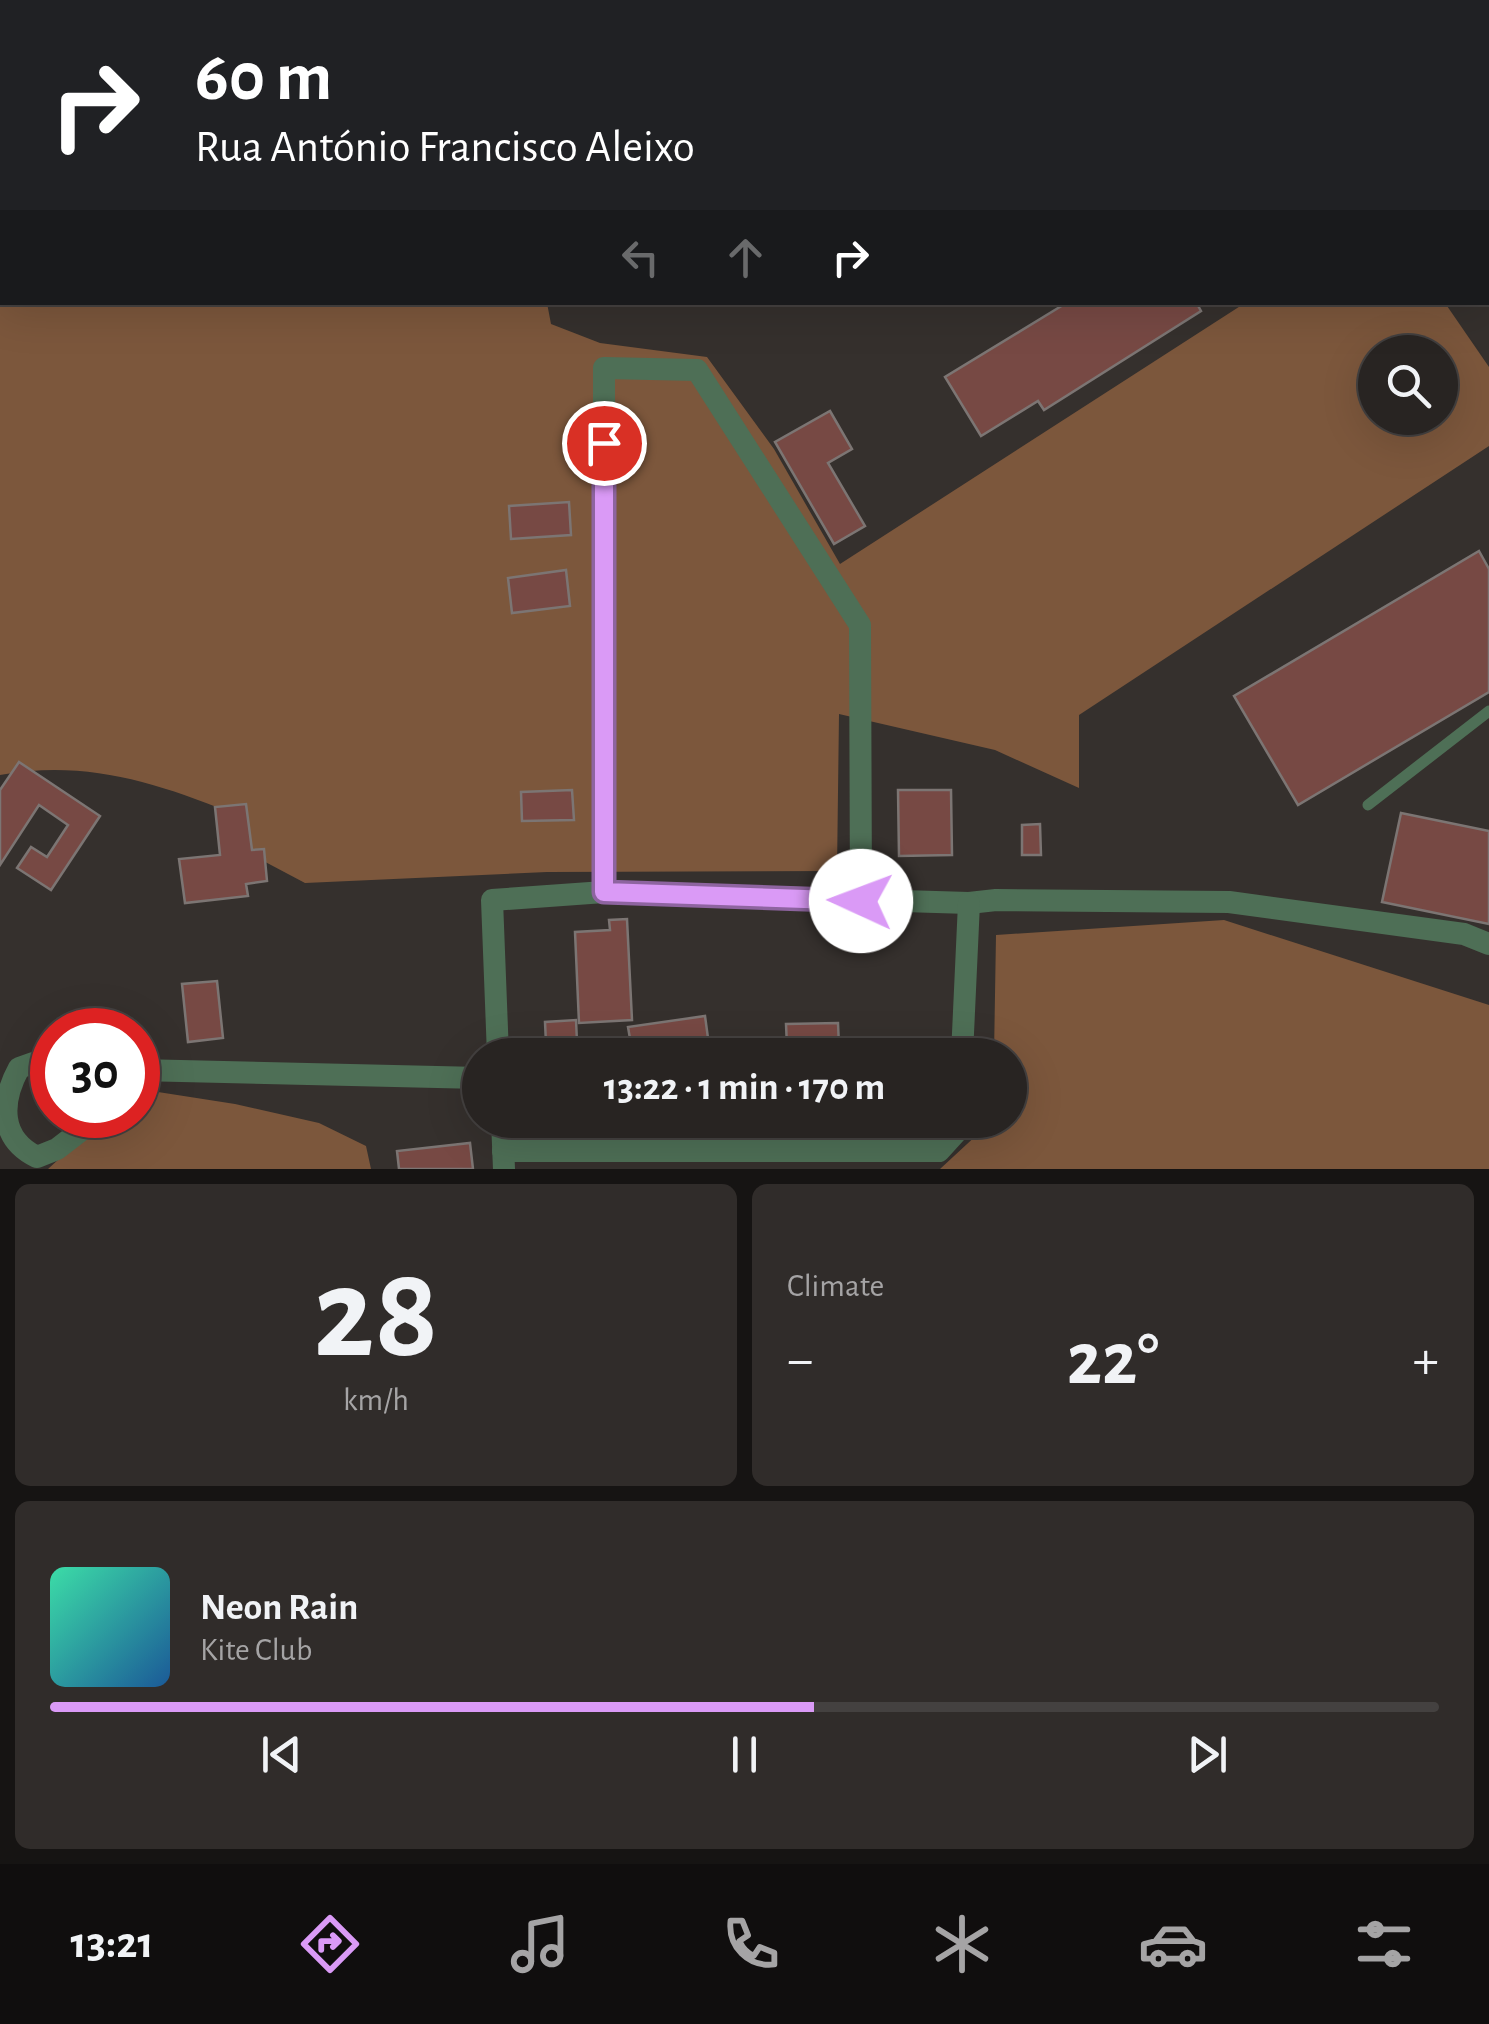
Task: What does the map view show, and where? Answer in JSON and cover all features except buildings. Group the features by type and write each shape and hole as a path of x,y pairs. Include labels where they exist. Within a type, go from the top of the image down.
{"street":[{"path":"604,892 604,368 697,370 860,625 861,901"},
{"path":"497,1038 492,900 604,892 969,903 1229,902 1464,934 1489,944"},
{"path":"963,1038 969,903"},
{"path":"30,1065 19,1068 11,1082 6,1096 6,1128 18,1148 37,1157 70,1138"},
{"path":"160,1070 462,1078"},
{"path":"504,1160 939,1151 951,1138"}],"lane":[{"path":"1368,805 1489,711"}],"shaded area":[{"path":"0,305 547,305 551,324 600,343 707,357 774,449 840,564 1242,305 1446,305 1489,367 1489,446 1079,715 1079,788 995,750 839,714 837,871 547,872 305,883 252,855 229,812 117,776 60,770 0,775"},
{"path":"1224,920 1489,1005 1489,1169 940,1169 974,1138 1027,1138 1027,1038 994,1038 996,935"},
{"path":"160,1092 319,1123 366,1146 371,1169 48,1169 82,1138 160,1138"}],"route":[{"path":"604,443 604,892 861,901"}]}
